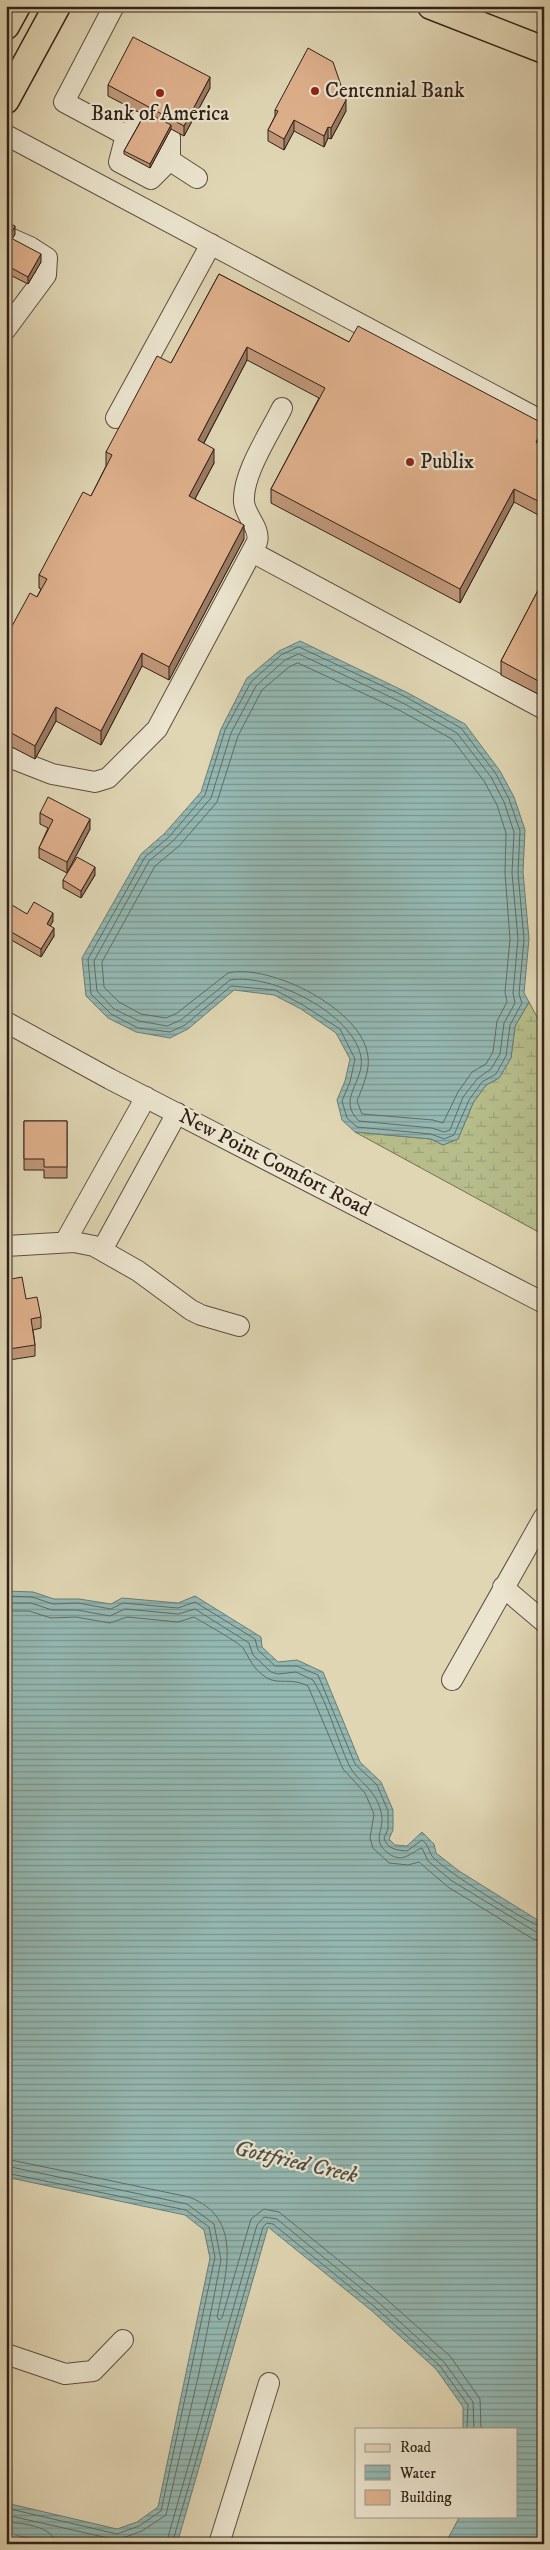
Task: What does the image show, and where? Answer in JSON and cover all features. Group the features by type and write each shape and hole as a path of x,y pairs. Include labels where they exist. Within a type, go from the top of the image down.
{"main road":[{"path":"6,26 17,6"},
{"path":"6,100 57,6"},
{"path":"432,6 544,50"}],"street":[{"path":"114,6 64,102 133,134 119,162 151,179 162,150 197,178"},
{"path":"6,135 544,422"},
{"path":"6,329 46,275 47,258 30,246 12,239"},
{"path":"116,418 211,244"},
{"path":"6,756 52,774 95,782 108,778 157,729 252,552 258,537 244,503 245,484 282,408"},
{"path":"252,552 544,709"},
{"name":"New Point Comfort Road","path":"6,1022 146,1098 544,1303"},
{"path":"65,1242 146,1098"},
{"path":"102,1250 177,1113"},
{"path":"6,1246 65,1242 84,1243 102,1250 152,1280 191,1310 239,1326"},
{"path":"452,1680 544,1517"},
{"path":"503,1587 544,1622"},
{"path":"6,2354 66,2374 92,2371 123,2340"},
{"path":"219,2544 268,2384"}],"green space":[{"path":"529,1002 544,1030 544,1235 355,1132 431,1139 443,1145 458,1139 473,1103 486,1085 499,1078 511,1058 515,1026"}],"water":[{"path":"300,641 406,692 465,724 500,771 514,797 525,830 523,872 529,939 524,993 529,1002 515,1026 511,1058 499,1078 486,1085 473,1103 458,1139 443,1145 431,1139 355,1132 342,1120 337,1100 345,1081 350,1059 336,1033 301,1009 274,995 234,990 188,1029 170,1038 136,1032 108,1018 86,996 82,958 141,854 165,833 201,792 221,729 247,678 279,651"},
{"name":"Gottfried Creek","path":"6,1591 33,1592 54,1599 79,1599 111,1604 122,1598 178,1603 195,1596 261,1637 262,1647 278,1662 297,1660 323,1672 360,1762 381,1782 393,1810 393,1830 389,1839 395,1845 407,1846 422,1832 434,1844 436,1853 459,1871 544,1924 544,2544 445,2544 459,2518 518,2518 518,2428 463,2428 463,2407 436,2369 372,2311 268,2227 177,2544 54,2544 6,2533 6,2503 117,2529 137,2522 158,2507 210,2258 204,2230 185,2215 6,2177"}],"building":[{"path":"133,37 210,77 184,126 108,85"},
{"name":"Centennial Bank","path":"308,48 333,62 346,100 331,128 328,127 324,136 294,120 284,139 268,130 278,111 275,110"},
{"path":"146,112 171,125 150,164 124,151"},
{"path":"6,222 15,226 9,237 41,254 28,277 6,265"},
{"path":"219,274 349,342 358,326 544,424 544,428 536,442 544,446 544,504 514,489 460,589 271,489 325,388 247,347 198,440 214,449 189,496 244,525 169,667 142,653 101,731 56,707 35,746 6,730 6,637 30,593 37,597 47,579 39,575 83,492 91,496 112,455 106,452 157,356 171,363"},
{"path":"544,579 544,684 501,661"},
{"path":"48,797 90,819 67,862 39,848 53,820 40,813"},
{"path":"77,857 95,867 81,891 63,880"},
{"path":"34,902 53,913 47,924 54,928 41,949 6,929 6,916 12,905 27,914"},
{"path":"24,1121 67,1121 67,1167 44,1167 44,1159 24,1159"},
{"path":"22,1277 26,1299 37,1297 41,1317 31,1319 35,1345 9,1349 6,1331 6,1280"}],"place":[{"name":"Centennial Bank","path":"315,91"},
{"name":"Bank of America","path":"160,93"},
{"name":"Publix","path":"410,462"}]}
